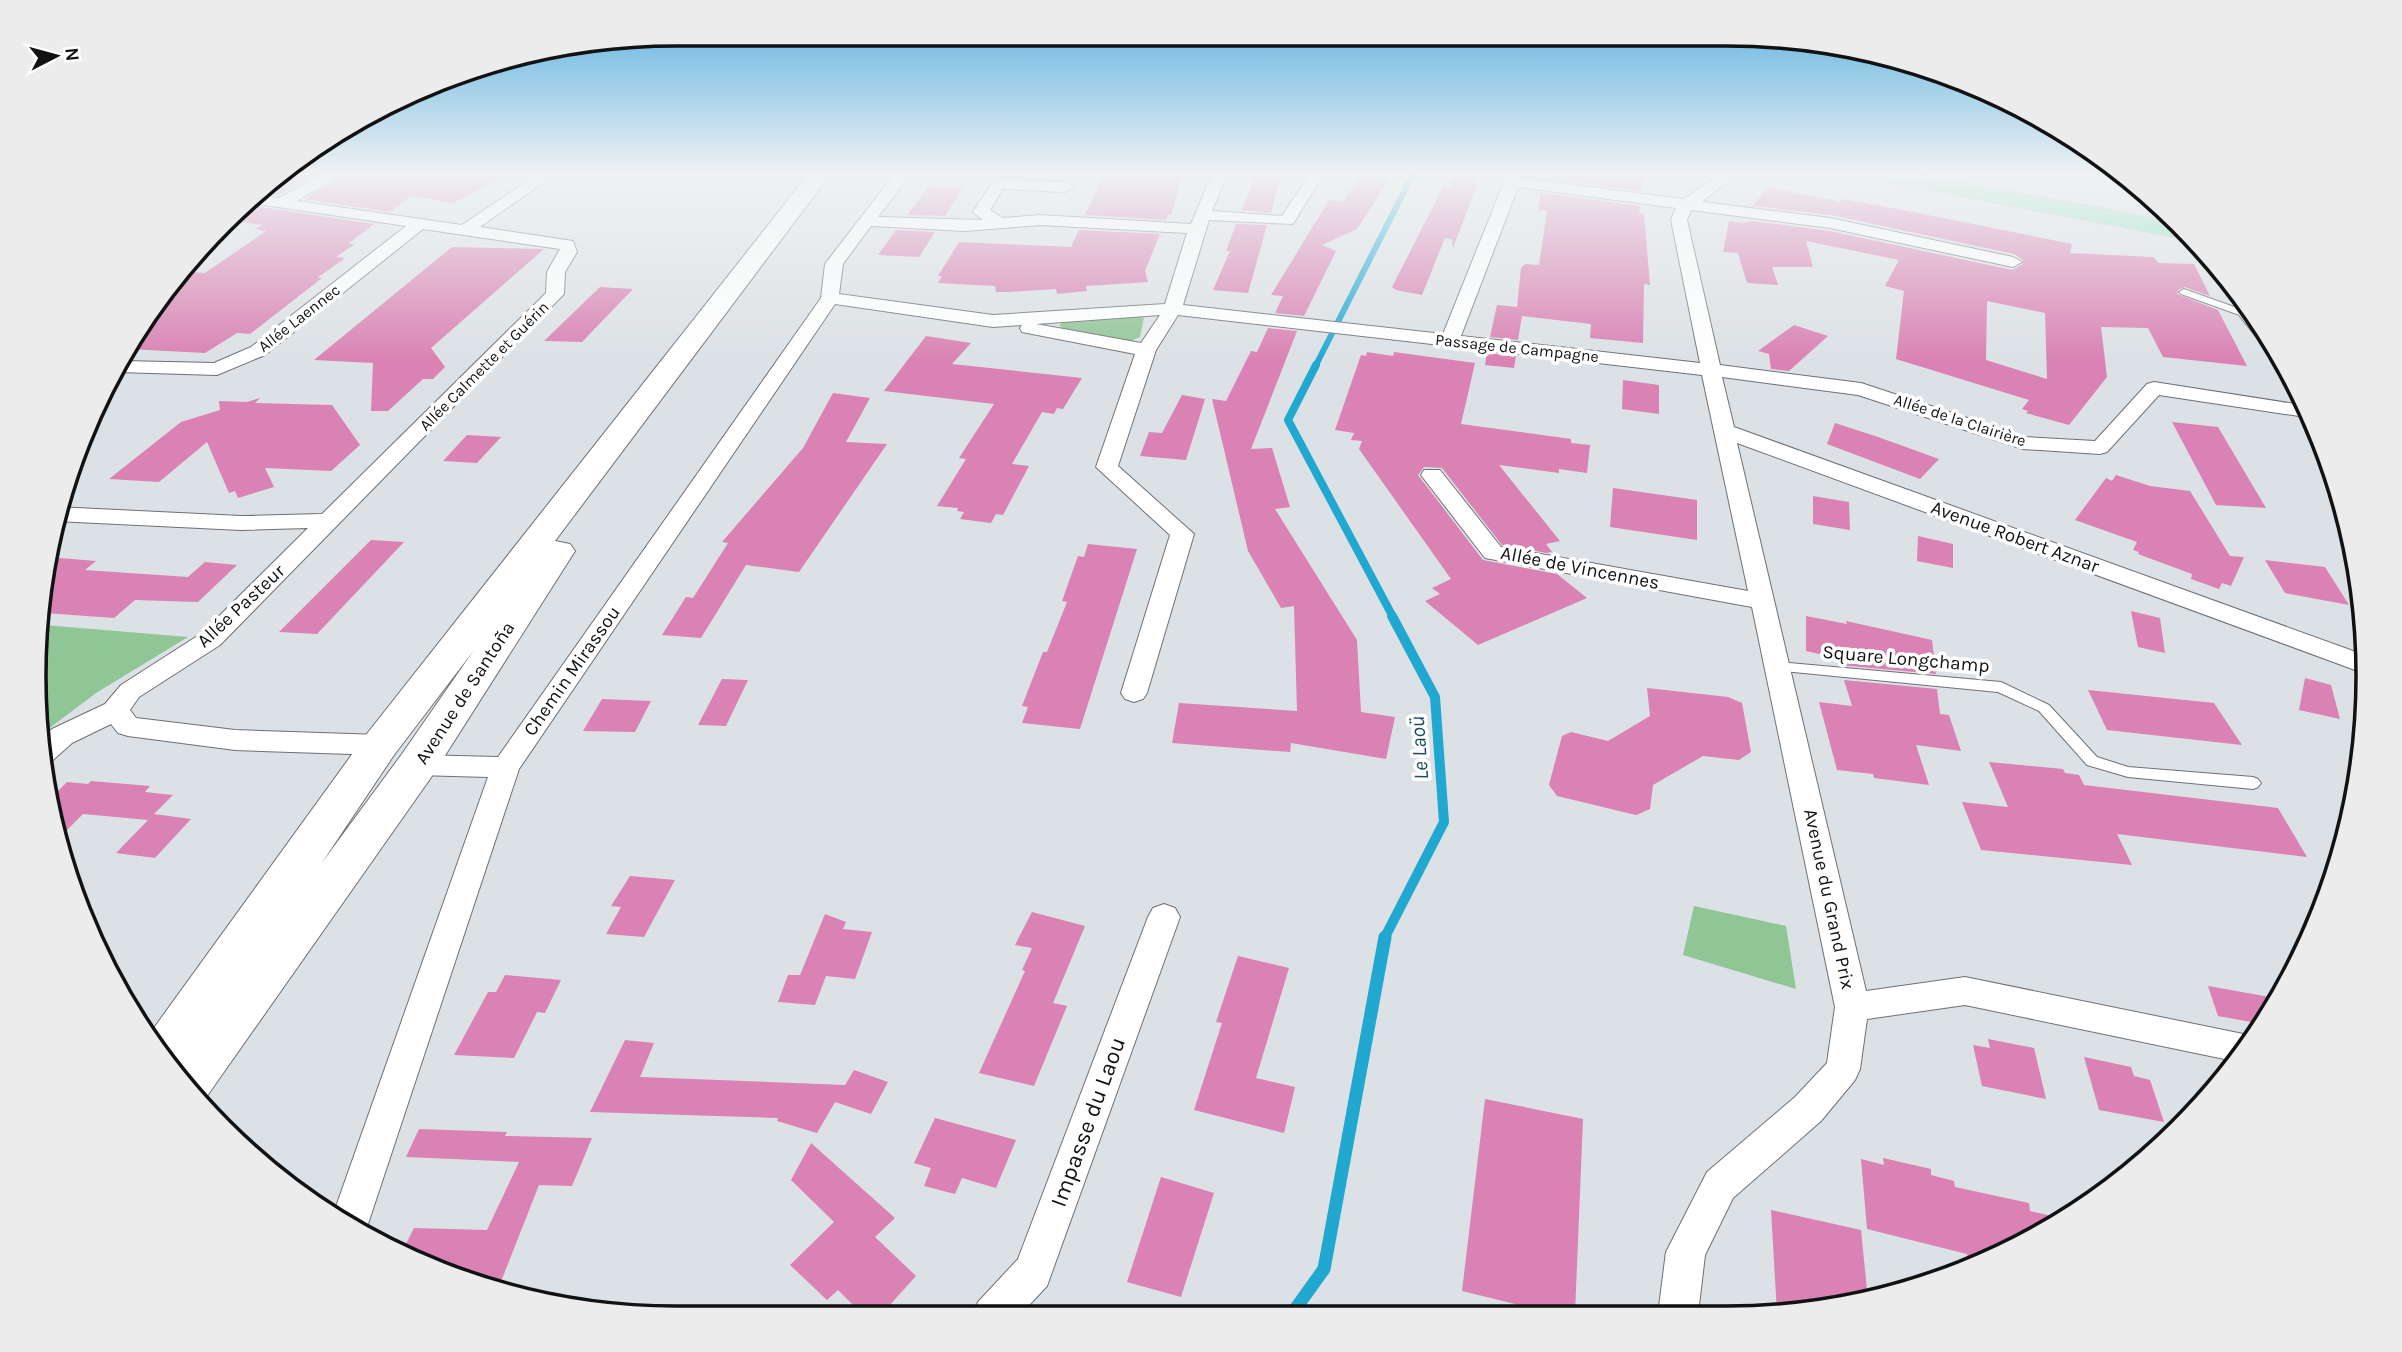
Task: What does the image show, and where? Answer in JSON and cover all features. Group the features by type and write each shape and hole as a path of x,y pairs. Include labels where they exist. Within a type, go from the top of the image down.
{"main road":[{"name":"Avenue de Santoña","path":"168,1048 380,745 772,235"},
{"name":"Avenue de Santoña","path":"191,1079 417,765 731,288"},
{"path":"417,765 393,759 475,646 529,551"}],"street":[{"name":"Allée Laennec","path":"127,367 217,369 258,351 405,235"},
{"name":"Allée Calmette et Guérin","path":"329,521 555,294 556,272 569,252 567,245 494,235"},
{"name":"Chemin Mirassou","path":"352,1216 506,767 830,298 834,264 856,235"},
{"path":"1134,693 1182,534 1107,467 1146,350 1173,309 1196,235"},
{"path":"1450,341 1489,235"},
{"path":"1682,235 1724,431"},
{"path":"1887,235 2013,262"},
{"path":"830,298 993,321 1146,350"},
{"name":"Passage de Campagne","path":"993,321 1173,309 1710,370"},
{"name":"Allée de la Clairière","path":"1710,370 1861,389 2023,443 2100,448 2154,388 2297,410"},
{"name":"Avenue du Grand Prix","path":"1679,1306 1686,1252 1720,1185 1808,1109 1843,1069 1853,1007 1724,431"},
{"name":"Avenue Robert Aznar","path":"1724,431 2356,661"},
{"name":"Allée de Vincennes","path":"1432,475 1493,553 1764,602"},
{"path":"67,515 241,523 329,521"},
{"name":"Allée Pasteur","path":"115,711 130,691 211,639 329,521"},
{"path":"50,747 62,736 115,711 128,726 157,731 235,740 380,745"},
{"path":"417,765 506,767"},
{"name":"Impasse du Laou","path":"1001,1306 1032,1272 1164,916"},
{"path":"1853,1007 1965,991 2236,1046"}],"lane":[{"path":"2184,292 2239,311"},
{"name":"Square Longchamp","path":"1777,667 2001,687 2043,708 2092,761 2127,772 2253,783"}],"green space":[{"path":"1137,316 1144,318 1140,337 1130,341 1063,329 1059,325 1066,321"},
{"path":"48,625 188,637 96,693 48,729"},
{"path":"1694,906 1786,926 1796,989 1683,955"}],"building":[{"path":"260,235 360,235 348,244 355,244 336,257 345,258 250,334 237,333 205,353 137,349 192,272 205,273"},
{"path":"892,235 933,235 919,257 878,255"},
{"path":"1077,235 1160,235 1145,271 1148,282 1086,286 1087,291 1057,294 1056,289 996,292 995,286 938,283 942,276 938,276 959,242 1071,247"},
{"path":"1232,235 1264,235 1248,293 1213,290 1230,251 1226,251"},
{"path":"1308,235 1344,235 1322,245 1336,251 1304,316 1275,313 1283,296 1271,295"},
{"path":"1418,235 1458,235 1453,248 1452,239 1445,238 1422,295 1392,287"},
{"path":"1543,235 1646,235 1650,285 1644,284 1643,343 1590,338 1591,324 1522,316 1518,340 1490,337 1497,305 1517,307 1521,268 1525,264 1539,265"},
{"path":"1726,235 1849,235 2012,270 2023,264 2023,260 2014,254 1925,235 2028,235 2072,244 2070,253 2153,257 2159,263 2194,264 2210,296 2185,287 2178,290 2177,294 2218,310 2247,366 2163,357 2148,328 2101,327 2107,377 2069,425 2026,413 2028,411 2022,409 2029,400 1896,359 1904,291 1885,286 1899,260 1806,241 1813,267 1772,267 1778,285 1747,283 1738,253 1723,252","holes":["1987,301 2045,313 2047,379 1986,360"]},
{"path":"452,247 544,249 431,348 445,367 433,379 423,379 388,411 371,411 373,363 314,360"},
{"path":"600,287 633,289 582,342 544,341"},
{"path":"1794,325 1828,336 1789,371 1771,369 1769,354 1758,351"},
{"path":"1268,328 1297,331 1251,449 1272,448 1290,507 1275,509 1357,640 1361,712 1395,717 1386,759 1291,743 1290,752 1172,743 1179,703 1297,711 1294,606 1281,608 1248,551 1212,399 1226,401 1251,351 1257,352"},
{"path":"926,336 971,343 952,364 1082,378 1063,409 1057,408 1054,414 1042,412 1012,464 1029,466 1003,515 996,514 991,523 960,519 964,512 957,511 958,508 937,506 966,459 959,458 994,404 884,391"},
{"path":"1367,352 1393,356 1394,352 1475,363 1461,424 1571,439 1571,443 1590,445 1587,473 1559,469 1559,473 1499,465 1560,541 1546,544 1552,552 1547,553 1502,545 1442,468 1424,467 1418,475 1483,560 1557,574 1587,598 1478,645 1425,601 1440,594 1432,588 1451,579 1359,449 1362,441 1351,440 1354,433 1335,430 1361,355 1366,356"},
{"path":"1487,353 1516,356 1514,368 1485,365"},
{"path":"1623,380 1659,385 1659,414 1622,409"},
{"path":"833,393 870,398 846,442 887,444 799,572 746,565 701,638 662,635 686,597 693,598 728,543 722,542 803,448"},
{"path":"1182,395 1205,399 1186,460 1140,456 1149,432 1162,433"},
{"path":"260,398 255,403 332,405 360,445 331,471 265,468 274,487 238,498 235,491 229,493 207,442 159,482 109,479 181,422 220,410 219,401 247,402"},
{"path":"2172,422 2218,427 2266,508 2216,505"},
{"path":"1835,423 1939,459 1920,479 1827,444"},
{"path":"467,435 501,437 477,463 443,461"},
{"path":"2116,475 2150,486 2190,491 2230,556 2244,557 2231,586 2222,583 2219,589 2191,579 2192,574 2138,554 2139,552 2133,550 2137,542 2075,520 2106,478 2112,481"},
{"path":"1613,488 1697,500 1697,540 1610,527"},
{"path":"1813,496 1849,502 1850,530 1813,524"},
{"path":"1918,536 1953,544 1953,568 1917,561"},
{"path":"371,540 404,542 317,634 279,632"},
{"path":"1088,544 1137,549 1080,729 1022,723 1028,707 1022,706 1043,652 1047,652 1067,602 1062,601 1078,556 1084,557"},
{"path":"60,558 96,561 85,570 188,577 205,562 237,565 198,602 135,600 114,618 49,613 57,561"},
{"path":"2265,560 2325,567 2349,605 2285,593"},
{"path":"2131,611 2160,618 2165,653 2138,647"},
{"path":"1806,616 1847,624 1846,621 1932,640 1936,674 1839,665 1837,658 1806,651"},
{"path":"2305,678 2331,685 2340,719 2299,710"},
{"path":"722,679 748,680 726,726 698,725"},
{"path":"1844,680 1937,689 1940,714 1949,715 1961,751 1916,745 1929,785 1837,770 1819,702 1852,706"},
{"path":"1647,688 1728,697 1742,703 1751,752 1739,760 1703,756 1653,785 1650,809 1636,815 1557,796 1549,785 1562,736 1571,732 1608,741 1650,716"},
{"path":"2088,690 2214,703 2242,745 2107,730"},
{"path":"602,699 651,701 635,732 583,731"},
{"path":"1989,762 2063,769 2065,773 2079,775 2084,785 2278,808 2307,857 2117,834 2132,865 1981,850 1962,802 2008,807"},
{"path":"91,781 150,786 145,792 173,795 148,820 83,814 65,832 57,792 67,782 88,784"},
{"path":"154,814 191,819 155,858 116,853"},
{"path":"630,876 675,880 644,937 606,934 621,907 611,906"},
{"path":"1032,912 1085,926 1053,1003 1067,1006 1034,1086 979,1073 1025,971 1022,970 1032,948 1015,945"},
{"path":"825,914 846,922 843,929 872,932 855,979 826,976 815,1005 778,1002 788,975 800,975"},
{"path":"1238,956 1289,968 1256,1078 1295,1087 1284,1133 1194,1110 1222,1023 1216,1022"},
{"path":"505,975 561,980 545,1013 537,1012 514,1058 454,1055 488,992 496,992"},
{"path":"2208,986 2268,997 2252,1022 2218,1016"},
{"path":"1988,1039 2034,1048 2046,1099 1982,1086 1973,1045 1990,1048"},
{"path":"625,1040 654,1043 640,1077 845,1085 817,1133 777,1121 778,1118 590,1112"},
{"path":"2084,1057 2131,1067 2134,1076 2150,1080 2164,1122 2099,1110"},
{"path":"854,1070 888,1082 871,1114 835,1102"},
{"path":"1485,1099 1583,1119 1575,1306 1523,1306 1462,1291"},
{"path":"935,1118 1016,1140 996,1188 962,1178 955,1194 924,1186 931,1168 914,1163"},
{"path":"419,1129 507,1132 505,1136 592,1138 572,1186 539,1185 502,1279 473,1273 405,1245 414,1228 487,1230 519,1162 406,1157"},
{"path":"811,1143 895,1218 875,1237 916,1276 889,1306 854,1306 838,1290 827,1300 790,1265 834,1222 791,1180"},
{"path":"1883,1158 1931,1169 1931,1175 1954,1181 1955,1187 2029,1203 2030,1211 2051,1216 1968,1258 1967,1254 1867,1229 1861,1159 1884,1165"},
{"path":"1161,1177 1214,1193 1181,1297 1127,1282"},
{"path":"1771,1210 1861,1230 1867,1290 1776,1304"}],"waterway":[{"name":"Le Laoü","path":"1315,367 1382,235"},
{"name":"Le Laoü","path":"1316,365 1288,420 1393,617"},
{"name":"Le Laoü","path":"1385,937 1444,822 1435,697 1392,616"},
{"name":"Le Laoü","path":"1297,1306 1324,1269 1385,937"}]}
